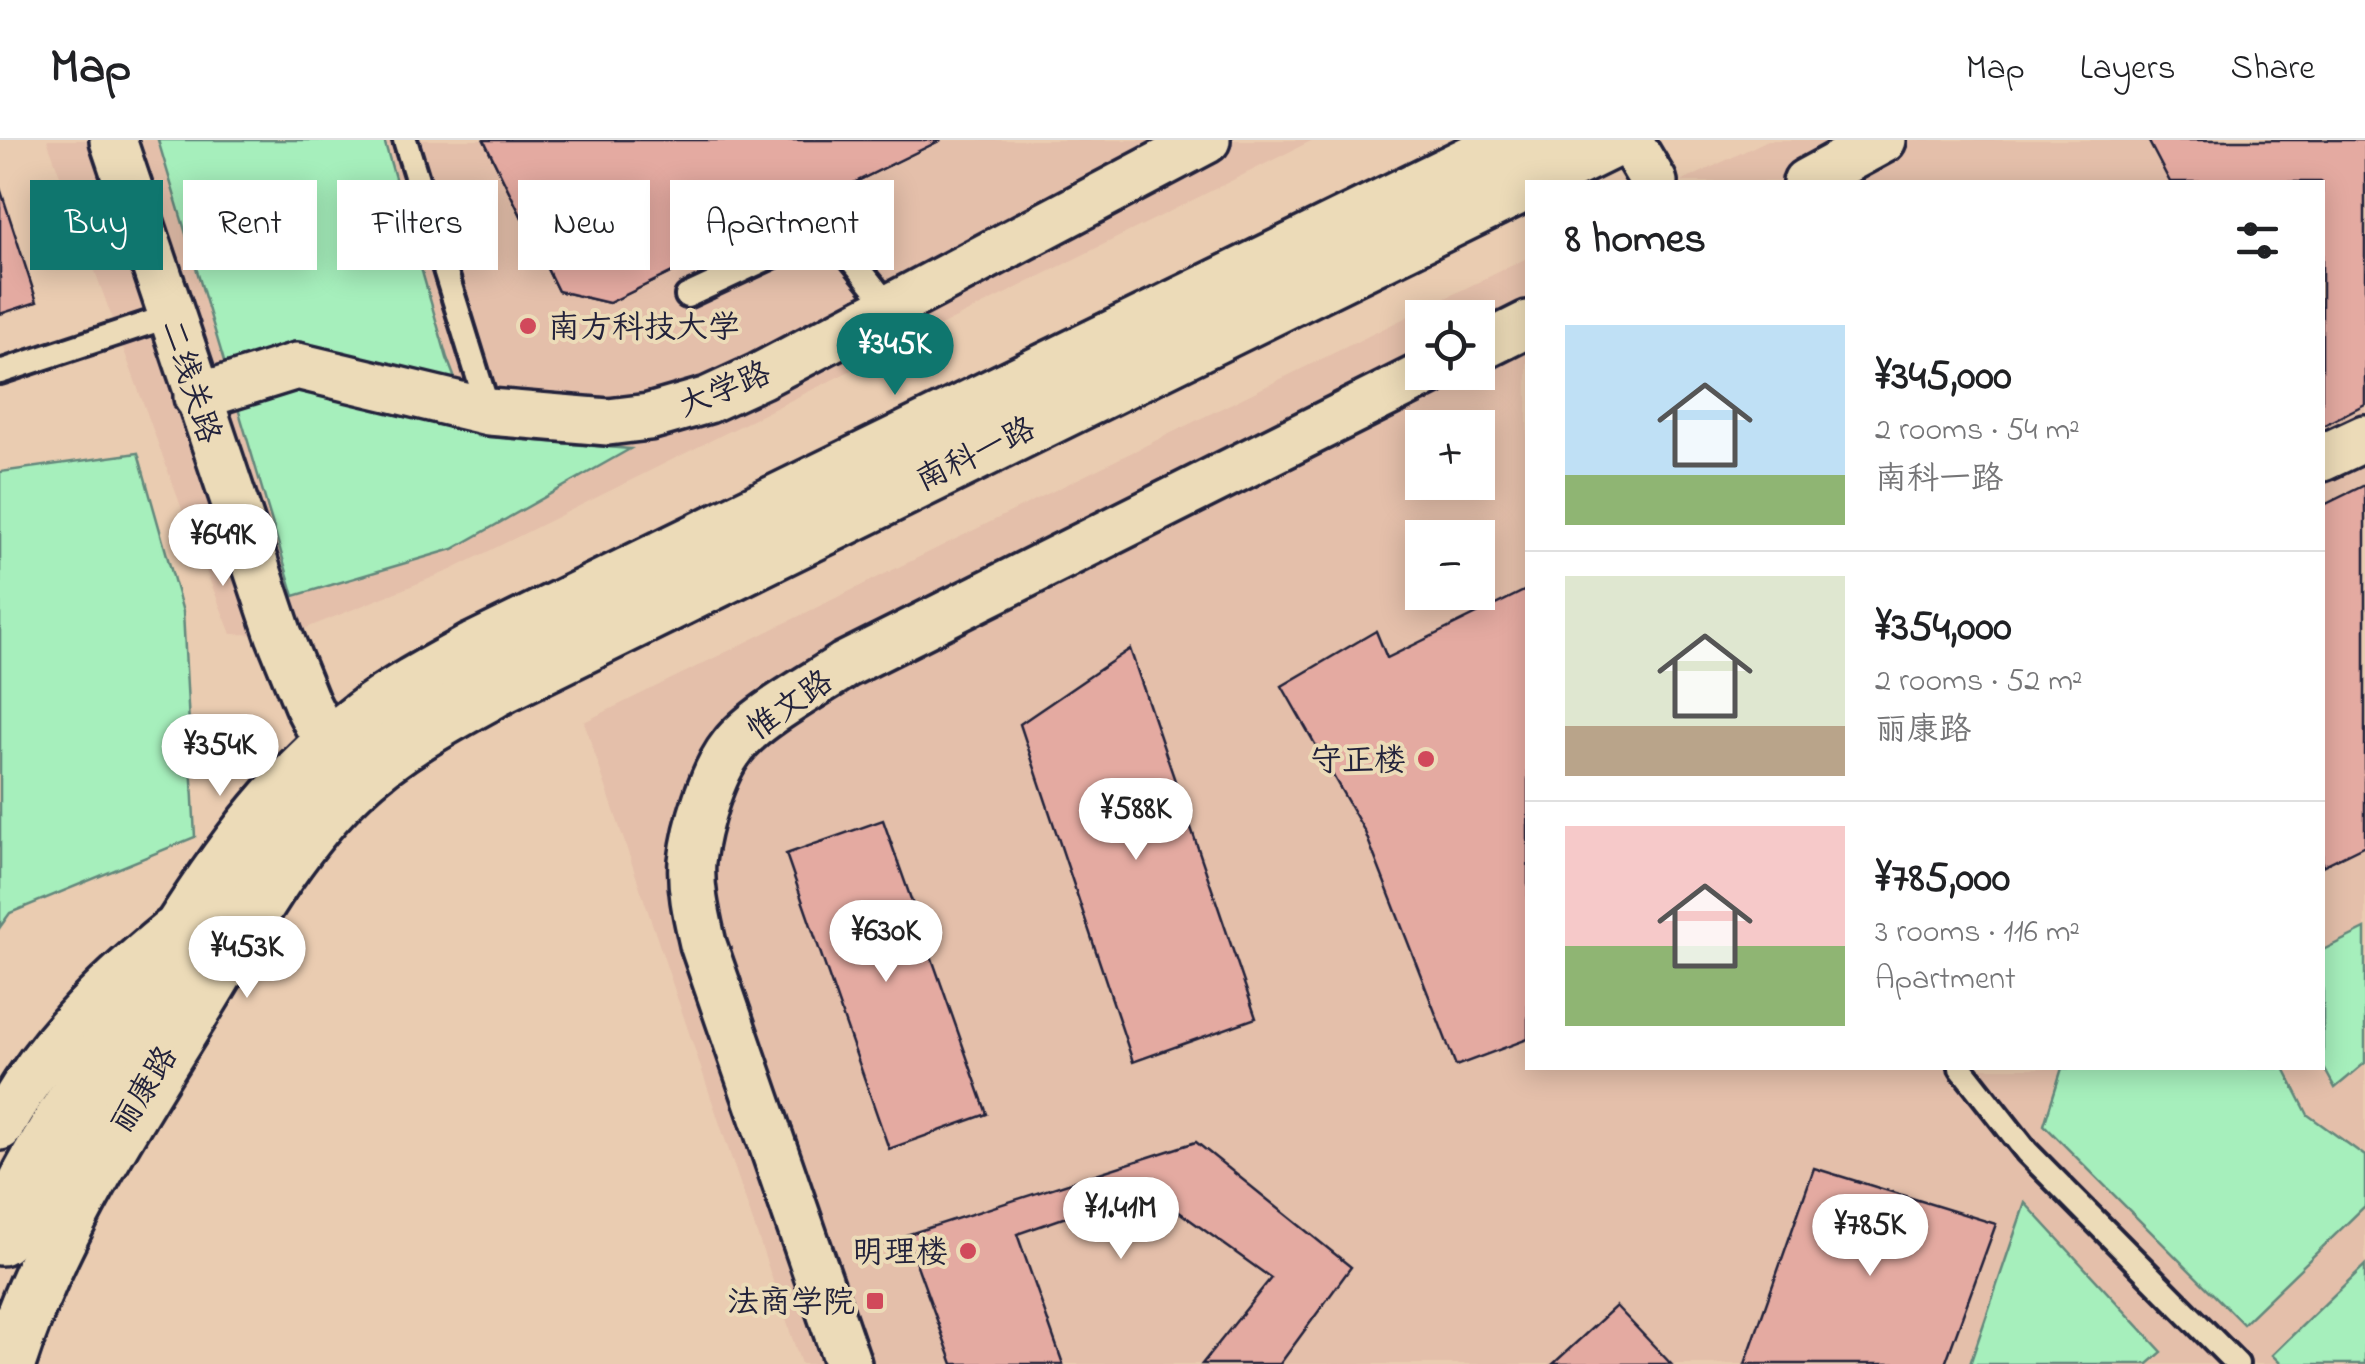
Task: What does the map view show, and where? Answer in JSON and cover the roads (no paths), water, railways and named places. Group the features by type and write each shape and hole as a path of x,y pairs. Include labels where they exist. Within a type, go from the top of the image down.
{"street":[{"name":"二线关路","path":"112,140 278,636 339,766"},
{"name":"大学路","path":"197,398 297,366 490,412 608,422 649,418 708,400 760,376 1208,140"},
{"name":"南科一路","path":"339,766 365,717 410,686 476,650 1520,140"},
{"name":"南科一路","path":"1531,180 1612,140"},
{"path":"1629,140 1653,180"},
{"path":"1810,180 1882,140"},
{"name":"南科一路","path":"339,766 384,754 502,685 1525,183"},
{"path":"1495,340 1525,326"},
{"name":"惟文路","path":"848,1364 703,944 694,902 692,860 713,780 734,744 767,716 845,666 1405,385"},
{"path":"2325,457 2365,438"},
{"name":"丽康路","path":"0,1237 46,1149 220,868 283,790 339,766"},
{"name":"丽康路","path":"7,1364 45,1262 90,1175 269,886 314,824 339,766"},
{"path":"0,1127 64,1032 111,981 190,916"}],"lane":[{"path":"406,140 490,412"},
{"path":"686,296 807,240 841,246 889,306"},
{"path":"0,372 170,316"},
{"path":"1963,1070 2026,1152 2237,1364"}],"place":[{"name":"南方科技大学","path":"528,326"},
{"name":"守正楼","path":"1426,759"},
{"name":"明理楼","path":"968,1251"},
{"name":"法商学院","path":"875,1301"}]}
